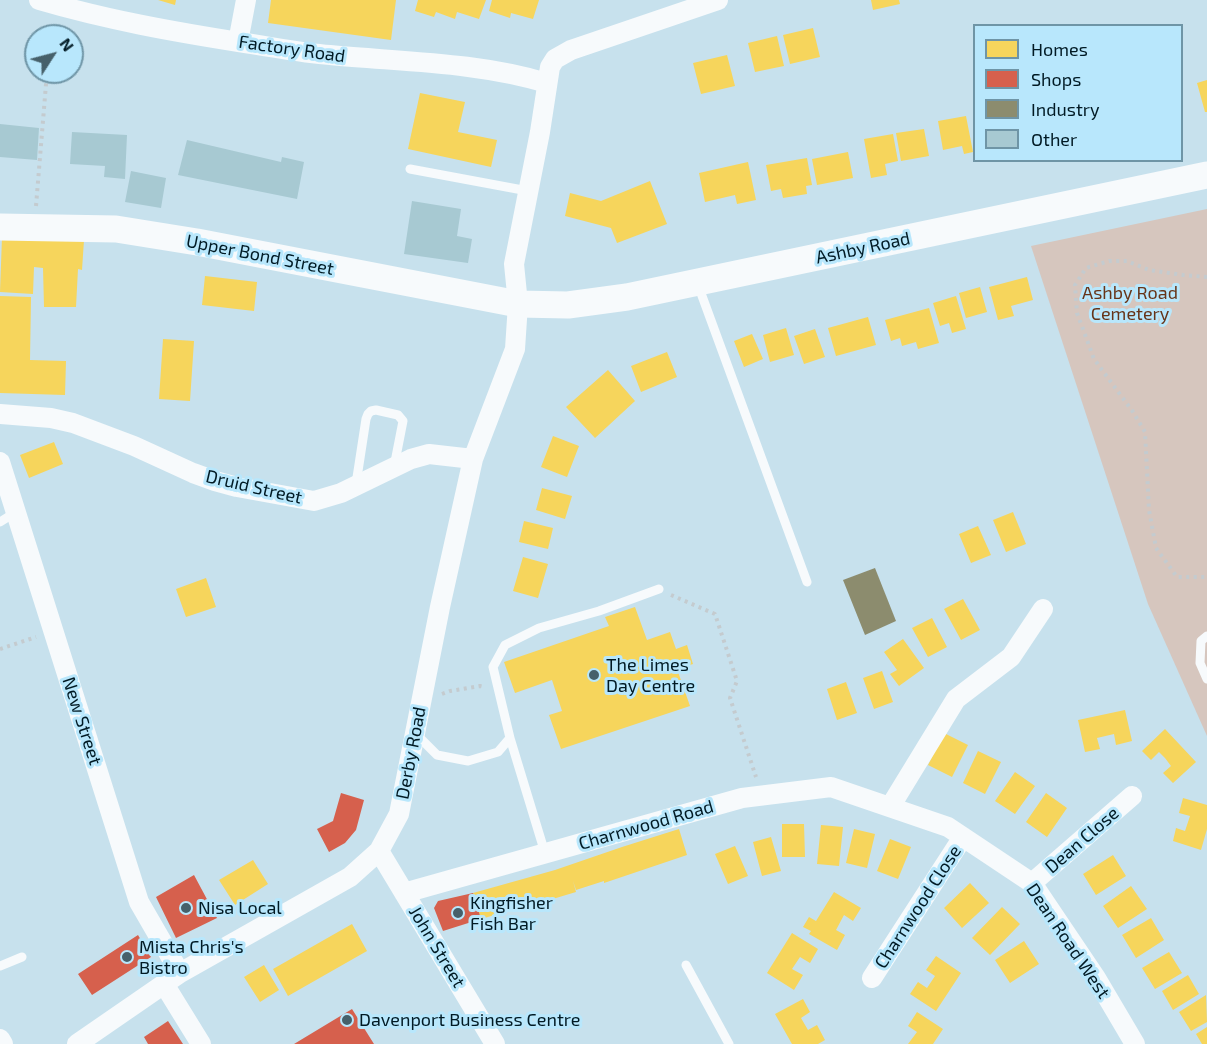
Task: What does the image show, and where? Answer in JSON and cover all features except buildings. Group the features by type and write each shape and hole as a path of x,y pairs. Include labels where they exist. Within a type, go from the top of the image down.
{"main road":[{"name":"Ashby Road","path":"518,304 568,305 627,297 1207,175"},
{"name":"Upper Bond Street","path":"0,227 127,230 518,304"}],"street":[{"name":"Factory Road","path":"39,0 170,31 328,55 487,69 547,83"},
{"path":"238,42 246,0"},
{"name":"Derby Road","path":"77,1044 180,973 350,877 379,851 399,814 440,607 473,459 515,349 518,304 514,264 550,68 555,59 561,55 664,9 718,0"},
{"name":"Druid Street","path":"0,414 51,418 73,423 134,446 193,473 237,487 314,501 341,494 411,459 429,454 473,459"},
{"name":"New Street","path":"0,462 8,517 53,631 139,902 180,973"},
{"path":"890,807 956,699 1011,657 1043,609"},
{"name":"Charnwood Road","path":"404,893 742,798 831,787 890,807"},
{"name":"Dean Close","path":"1032,883 1132,796"},
{"name":"Dean Road West","path":"890,807 948,827 1032,883 1096,978 1135,1044"},
{"name":"Charnwood Close","path":"872,978 963,837"},
{"name":"John Street","path":"379,851 495,1044"},
{"path":"164,984 201,1044"},
{"path":"0,1039 3,1044"}],"lane":[{"path":"410,169 528,191"},
{"path":"697,282 807,582"},
{"path":"356,486 366,418 371,411 398,415 403,421 393,468"},
{"path":"545,853 510,738 492,667 505,645 539,628 599,611 659,589"},
{"path":"1207,636 1201,641 1200,663 1207,679"},
{"path":"415,732 437,755 468,761 498,752 510,738"},
{"path":"0,966 22,957"},
{"path":"686,965 729,1044"}],"path":[{"path":"34,227 46,84"},
{"path":"1207,277 1149,270 1127,261 1109,261 1086,268 1075,285 1077,313 1094,359 1145,432 1149,510 1156,548 1177,577 1207,578"},
{"path":"659,589 716,614 737,681 730,698 762,795"},
{"path":"0,649 53,631"},
{"path":"421,701 450,691 480,686 498,691"}],"green space":[{"name":"Ashby Road Cemetery","path":"1207,209 1207,736 1148,604 1031,246"}],"place":[{"name":"The Limes Day Centre","path":"594,675"},
{"name":"Nisa Local","path":"186,908"},
{"name":"Kingfisher Fish Bar","path":"458,913"},
{"name":"Mista Chris's Bistro","path":"127,957"},
{"name":"Davenport Business Centre","path":"347,1020"}]}
